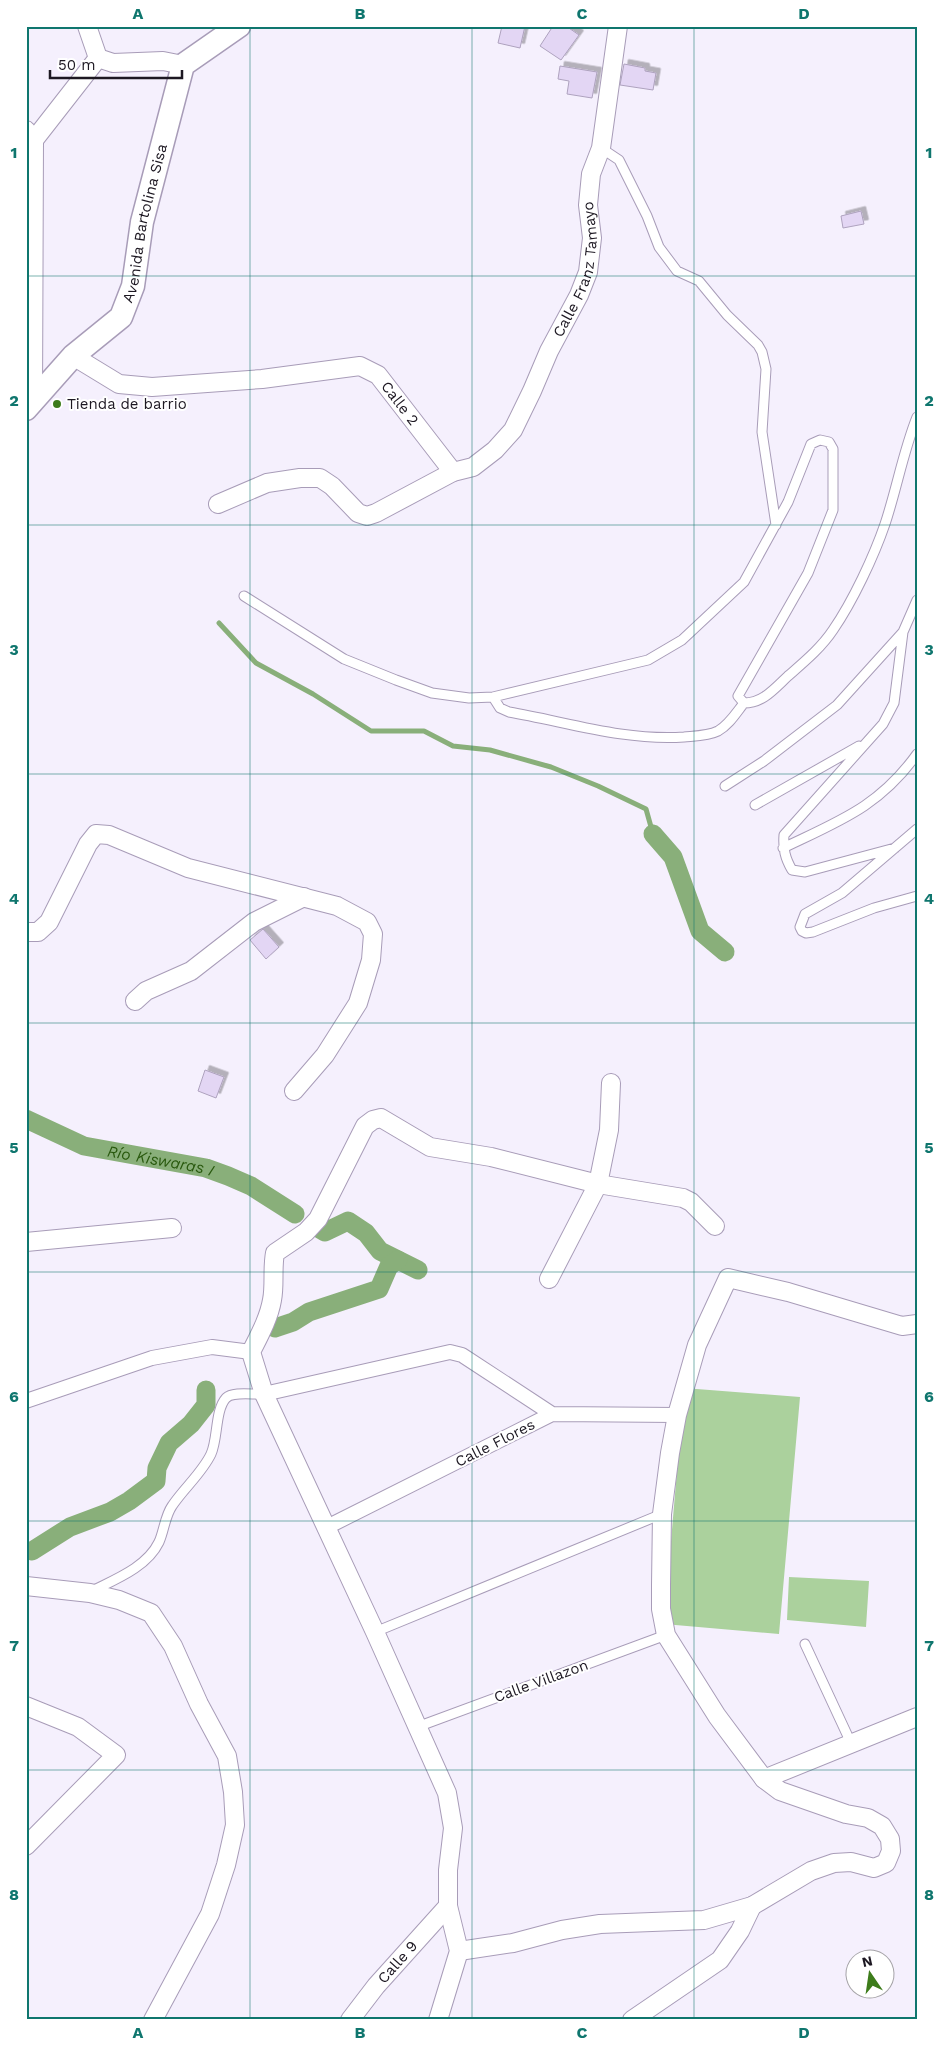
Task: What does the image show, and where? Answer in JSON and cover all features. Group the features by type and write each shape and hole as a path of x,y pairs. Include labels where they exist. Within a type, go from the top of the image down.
{"street":[{"path":"87,26 98,58"},
{"path":"98,58 113,63 163,61 183,65 238,26"},
{"name":"Calle Franz Tamayo","path":"453,472 473,467 495,450 513,430 549,351 579,296 588,272 592,238 588,206 591,174 601,148 618,26"},
{"path":"30,405 30,135 98,58"},
{"name":"Avenida Bartolina Sisa","path":"30,405 73,356 121,317 133,286 142,222 183,65"},
{"name":"Calle 2","path":"73,356 118,384 152,387 262,379 360,366 378,375 453,472"},
{"path":"218,504 267,483 300,478 320,478 332,486 358,513 367,516 376,514 453,472"},
{"path":"26,932 38,932 49,922 88,844 96,834 110,835 188,868 336,906 368,922 373,934 371,960 358,1003 325,1055 294,1091"},
{"path":"135,1001 146,991 191,971 254,922 304,897"},
{"path":"549,1279 598,1184 609,1130 611,1084"},
{"path":"438,2020 459,1951 448,1906 448,1870 453,1828 447,1793 375,1632 264,1394 251,1352 266,1320 272,1300 272,1265 275,1253 306,1232 318,1219 365,1126 373,1120 381,1118 430,1146 491,1157 598,1184 683,1198 691,1202 715,1226"},
{"path":"26,1242 172,1228"},
{"path":"459,1951 513,1943 562,1930 600,1924 704,1920 752,1906 811,1871 834,1863 851,1862 874,1868 886,1863 891,1851 890,1839 882,1826 868,1818 846,1814 780,1791 764,1779 717,1716 666,1635 661,1609 662,1514 677,1415 697,1345 728,1278 788,1292 902,1326 917,1324"},
{"path":"26,1401 152,1358 212,1347 251,1352"},
{"path":"264,1394 450,1352 462,1355 552,1414"},
{"name":"Calle Flores","path":"325,1528 552,1414 677,1415"},
{"path":"26,1586 90,1593 119,1600 151,1613 173,1646 199,1704 227,1756 233,1792 235,1826 226,1865 210,1914 153,2020"},
{"path":"26,1706 78,1727 116,1755 26,1846"},
{"path":"764,1779 917,1717"},
{"name":"Calle 9","path":"350,2020 376,1986 448,1906"},
{"path":"632,2020 720,1960 740,1931 752,1906"}],"lane":[{"path":"601,148 619,160 644,208 660,247 677,271 699,281 727,315 758,345 762,352 766,369 762,432 776,525"},
{"path":"244,596 344,659 432,693 468,698 493,697 648,660 682,640 744,582 788,502 811,444 820,440 829,442 833,449 833,510 808,573 738,696 744,703 755,703 765,697 814,654 833,630 864,575 885,524 908,438 917,417"},
{"path":"895,848 805,872 792,870 783,848 784,835 792,825 883,724 894,703 903,632 917,600"},
{"path":"725,786 764,761 837,705 903,632"},
{"path":"493,697 500,708 509,712 615,734 663,738 698,736 717,731 730,721 744,703"},
{"path":"755,805 868,741"},
{"path":"783,848 832,826 870,804 899,778 917,754"},
{"path":"917,829 842,893 805,914 800,927 806,933 813,932 874,908 917,896"},
{"path":"90,1593 135,1568 147,1559 159,1543 170,1509 212,1452 222,1405 227,1398 232,1395 264,1394"},
{"path":"375,1632 662,1514"},
{"name":"Calle Villazon","path":"417,1727 666,1635"},
{"path":"804,1644 851,1743"}],"green space":[{"path":"684,1388 800,1397 779,1634 664,1624"},
{"path":"789,1577 869,1581 866,1627 787,1620"}],"building":[{"path":"502,26 525,26 520,48 498,43"},
{"path":"553,26 566,26 579,35 561,60 540,46"},
{"path":"624,64 645,68 645,71 656,73 653,90 620,85"},
{"path":"560,66 597,72 592,98 567,94 569,81 558,79"},
{"path":"861,211 864,224 843,228 841,216"},
{"path":"263,929 279,947 266,959 250,940"},
{"path":"205,1070 224,1077 216,1098 198,1091"}],"waterway":[{"path":"219,623 256,663 313,694 371,731 424,731 453,746 490,750 551,767 598,786 646,809 653,834"},
{"path":"653,834 673,857 700,931 725,952"},
{"name":"Río Kiswaras I","path":"26,1119 84,1146 206,1168 251,1186 295,1214"},
{"path":"320,1229 325,1232 348,1221 366,1233 380,1251 418,1270"},
{"path":"275,1328 293,1322 309,1312 379,1289 389,1266 398,1260"},
{"path":"32,1551 70,1527 110,1512 156,1481 157,1468 169,1443 191,1424 206,1405 206,1390"}],"place":[{"name":"Tienda de barrio","path":"57,404"}]}
